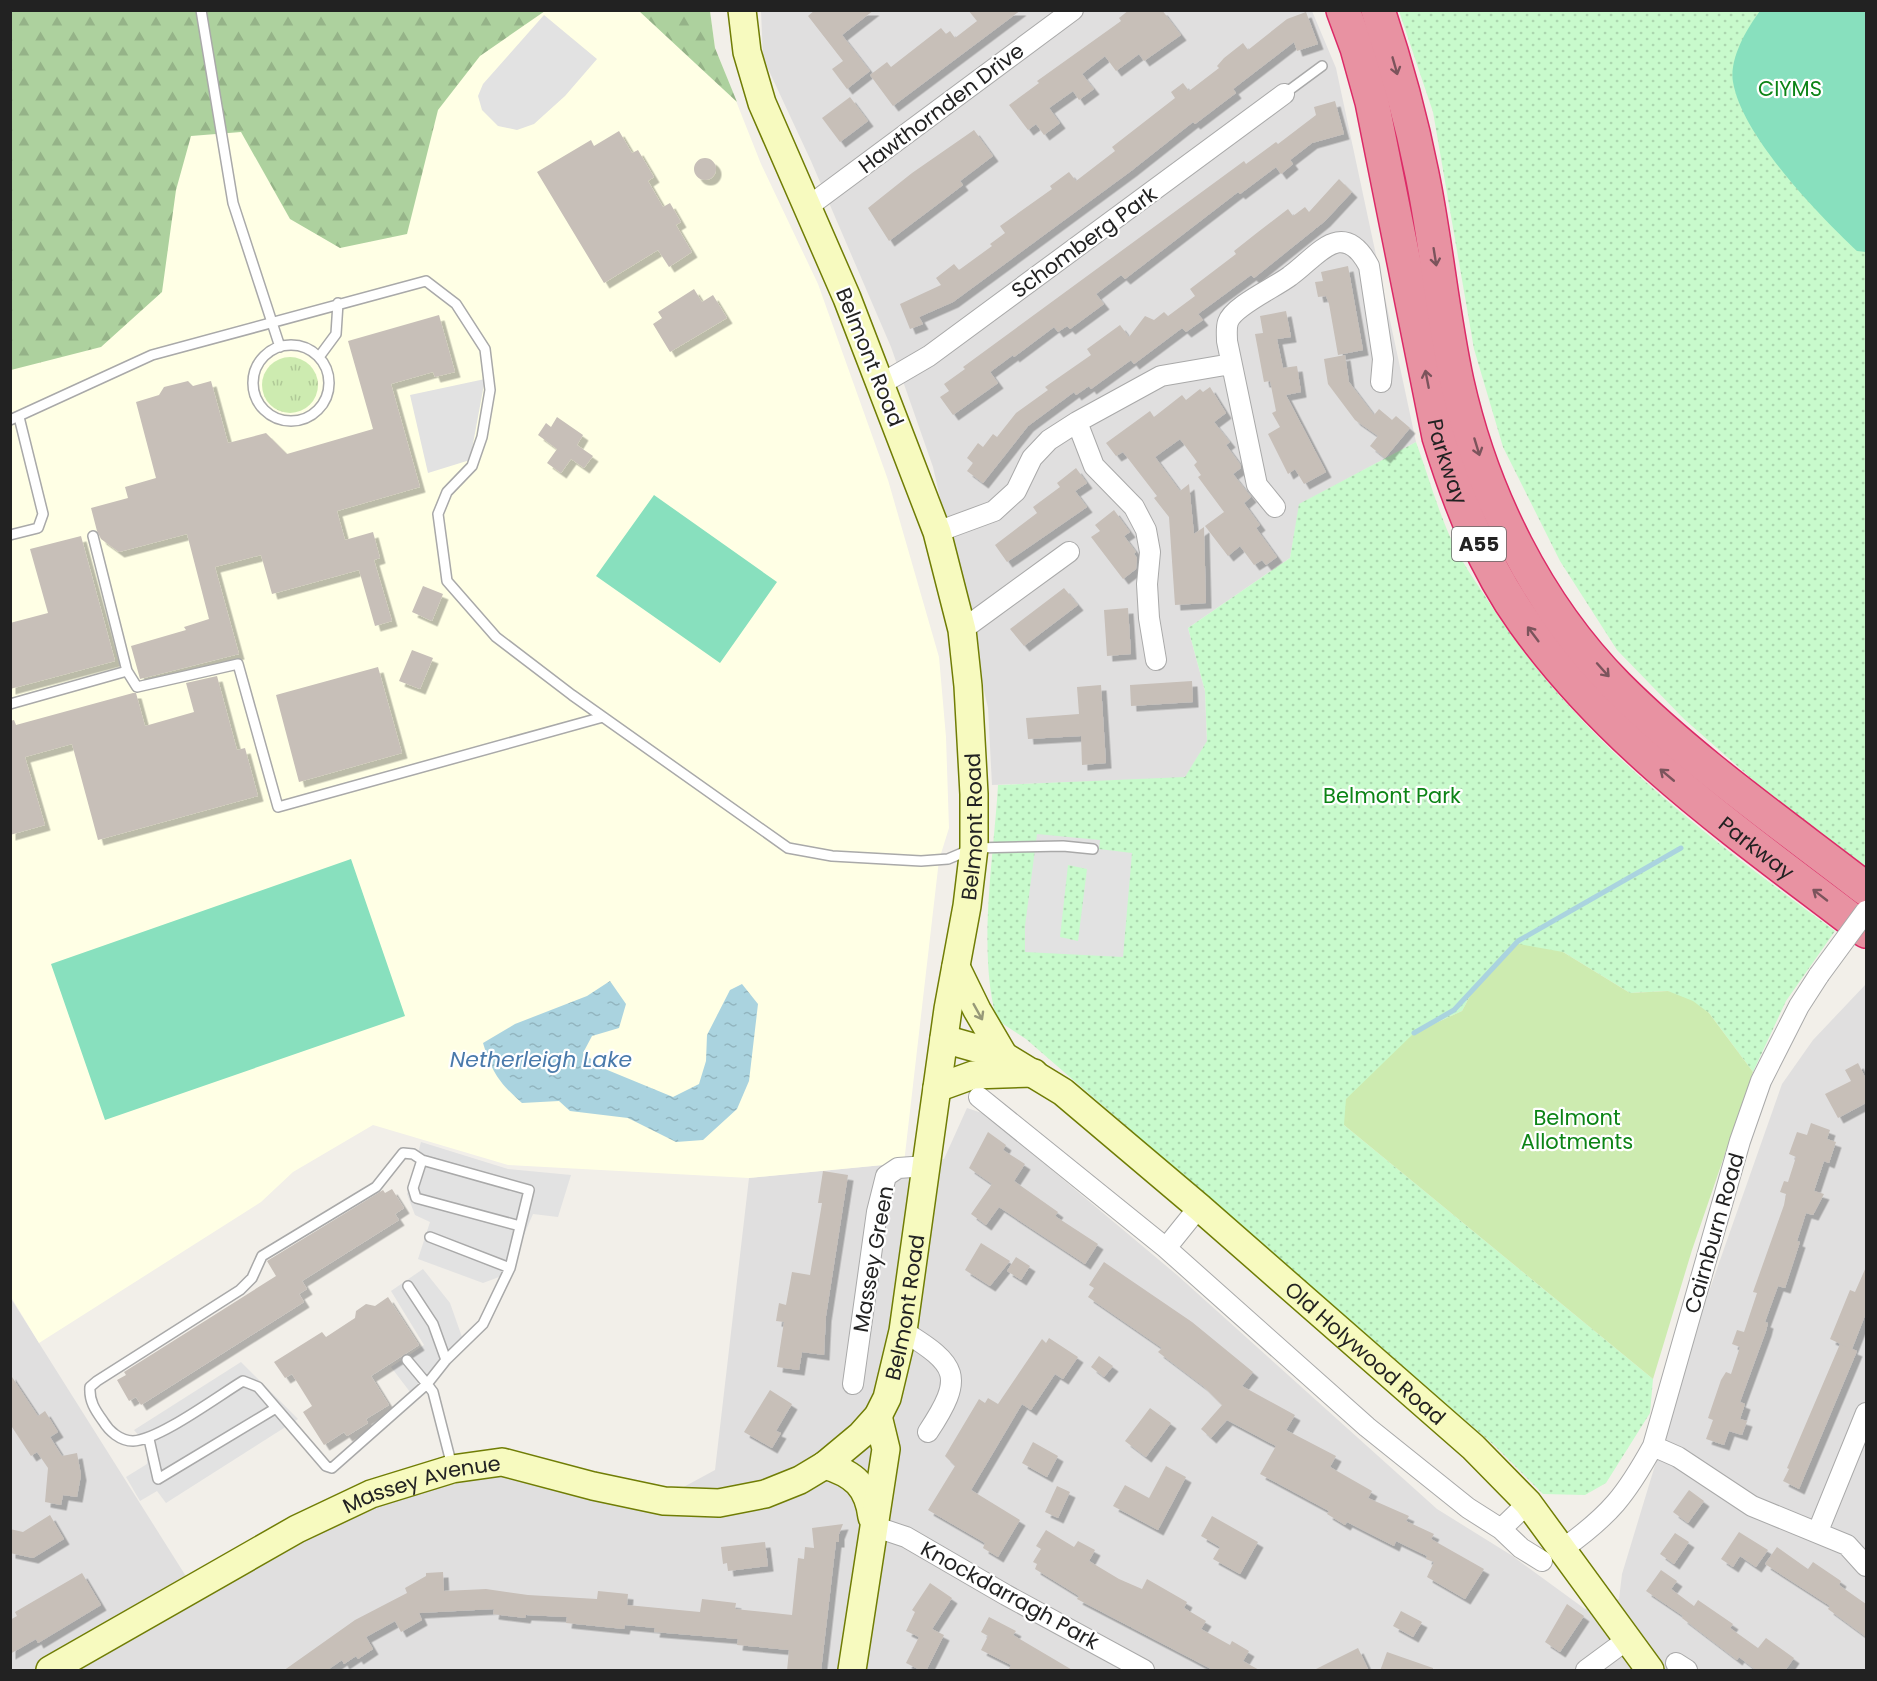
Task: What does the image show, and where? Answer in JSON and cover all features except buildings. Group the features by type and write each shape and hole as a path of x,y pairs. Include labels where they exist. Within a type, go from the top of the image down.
{"highway":[{"name":"Parkway","path":"1342,10 1357,48 1372,102 1438,437 1472,530 1498,581 1522,621 1559,669 1603,717 1695,799 1866,931"},
{"name":"Parkway","path":"1378,10 1404,98 1422,174 1457,383 1492,493 1514,544 1542,590 1589,655 1616,685 1690,753 1866,889"}],"street":[{"name":"Belmont Road","path":"742,10 747,52 762,103 809,206 881,384 937,532 962,630 973,774 974,848 967,906 944,1039 903,1331 887,1398 878,1416"},
{"name":"Hawthornden Drive","path":"809,206 1073,10"},
{"name":"Schomberg Park","path":"881,384 929,356 1284,94"},
{"path":"1275,507 1257,485 1231,364 1227,341 1228,321 1238,309 1292,275 1321,248 1336,243 1350,243 1362,253 1369,266 1383,359 1382,382"},
{"path":"937,532 994,512 1016,491 1038,452 1049,440 1077,422 1161,376 1231,364"},
{"path":"1077,422 1094,466 1134,507 1146,530 1150,552 1147,584 1156,660"},
{"path":"962,630 1069,552"},
{"name":"Cairnburn Road","path":"1553,1555 1604,1517 1628,1490 1653,1446 1740,1141 1761,1081 1799,1006 1866,911"},
{"path":"956,967 977,1010 1004,1056"},
{"name":"Old Holywood Road","path":"944,1039 1004,1056 1063,1092 1199,1207 1473,1447 1528,1503 1553,1555 1628,1640 1650,1671"},
{"path":"938,1088 973,1075 1035,1073"},
{"name":"Old Holywood Road","path":"979,1097 1166,1248 1367,1427 1468,1508 1501,1529 1521,1548 1553,1555"},
{"name":"Massey Green","path":"853,1384 877,1212 886,1176 898,1168 927,1166"},
{"path":"1166,1248 1199,1207"},
{"path":"903,1331 936,1351 950,1371 951,1394 928,1432"},
{"path":"1818,1531 1866,1413"},
{"path":"852,1671 886,1449 878,1416"},
{"name":"Massey Avenue","path":"50,1671 297,1529 371,1494 452,1469 502,1462 593,1486 664,1501 719,1503 765,1494 800,1480 825,1465 861,1435 878,1416"},
{"path":"1653,1446 1678,1457 1752,1506 1818,1531 1847,1545 1866,1566"},
{"path":"825,1465 841,1470 861,1483 870,1502 873,1526"},
{"path":"1501,1529 1528,1503"},
{"name":"Knockdarragh Park","path":"873,1526 906,1537 1144,1671"},
{"path":"1586,1671 1628,1640"}],"lane":[{"path":"201,10 233,202 274,322 280,347"},
{"path":"1284,94 1322,66"},
{"path":"10,535 38,528 43,514 15,419 45,402 152,355 426,280 456,304 485,349 490,390 482,437 472,466 447,492 438,514 447,581 496,637 603,717 788,848 832,856 921,861 948,859 974,848 1063,846 1093,849"},
{"path":"319,357 336,334 338,303"},
{"path":"280,347 304,348 319,357 328,375 328,388 325,400 307,418 283,421 261,408 252,385 254,372 269,352 280,347"},
{"path":"93,537 127,671 137,687 238,664 278,807 603,717"},
{"path":"10,704 127,671"},
{"path":"403,1153 413,1154 422,1160 529,1190 520,1226 510,1268 483,1324 446,1360 427,1384 332,1467 326,1466 258,1387 250,1381 243,1381 149,1438 130,1441 117,1436 94,1408 90,1387 240,1290 252,1278 262,1256 376,1187 403,1153"},
{"path":"422,1160 413,1188 416,1198 520,1226"},
{"path":"430,1237 510,1268"},
{"path":"408,1286 433,1324 446,1360"},
{"path":"408,1360 433,1392 452,1469"},
{"path":"149,1438 158,1479 276,1408"}],"shaded area":[{"path":"11,11 710,11 715,48 761,164 818,284 888,480 939,657 946,737 949,828 939,860 904,1163 749,1178 508,1165 373,1125 293,1172 261,1202 39,1343 11,1297"},
{"path":"761,11 1312,11 1336,68 1416,442 1300,504 1290,558 1188,628 1205,691 1207,742 1185,778 992,785 988,708 933,467 891,347 811,161 763,58"},
{"path":"544,15 597,59 565,96 534,124 517,130 498,126 482,110 478,96 483,84"},
{"path":"485,379 470,460 428,473 410,395"},
{"path":"1037,834 1100,840 1099,849 1132,853 1123,957 1025,952 1025,926","holes":["1068,865 1087,869 1078,941 1060,937"]},
{"path":"1866,984 1866,1670 11,1670 10,1297 194,1589 297,1529 502,1462 667,1496 715,1470 749,1178 944,1159 967,1108 985,1114 1177,1275 1437,1509 1511,1555 1585,1609 1619,1599 1622,1574 1700,1317 1782,1084 1813,1040"},
{"path":"421,1142 508,1169 571,1175 558,1217 533,1214 507,1274 483,1283 418,1259 430,1222 415,1215 407,1194"},
{"path":"423,1269 450,1303 462,1337 410,1392 391,1367 424,1345 391,1291"},
{"path":"241,1362 298,1419 166,1503 157,1491 140,1501 126,1477 147,1464 147,1445 134,1430"}],"green space":[{"path":"11,11 545,11 480,56 438,110 407,234 340,248 290,219 241,132 191,136 176,190 162,292 101,347 11,370"},
{"path":"639,11 710,11 715,48 737,102"},
{"path":"1399,11 1866,11 1866,873 1794,816 1684,719 1617,650 1560,561 1503,447 1474,349 1433,112"},
{"name":"CIYMS","path":"1760,11 1866,11 1866,252 1857,251 1803,196 1766,149 1739,103 1732,73 1736,54"},
{"path":"284,357 296,357 310,365 318,379 316,396 310,405 296,413 284,413 267,401 262,391 262,379 274,362"},
{"name":"Belmont Park","path":"1416,442 1444,523 1462,561 1520,647 1558,694 1600,738 1689,820 1835,931 1786,1001 1753,1072 1709,1013 1668,991 1630,993 1563,952 1478,981 1462,1011 1414,1033 1344,1125 1653,1379 1650,1413 1606,1483 1585,1495 1543,1494 1495,1446 1026,1039 997,1020 991,994 987,935 988,904 998,785 1185,777 1207,741 1205,691 1188,628 1290,558 1299,504"},
{"path":"654,495 777,582 720,663 596,576"},
{"path":"351,859 405,1016 105,1120 51,964"},
{"name":"Belmont Allotments","path":"1513,943 1563,952 1630,993 1668,991 1693,1001 1709,1013 1753,1072 1692,1250 1653,1379 1344,1125 1346,1099 1414,1033 1462,1011 1478,981"}],"water":[{"name":"Netherleigh Lake","path":"610,981 626,1004 619,1028 592,1036 583,1053 605,1069 673,1097 699,1084 706,1061 707,1035 730,990 742,984 758,1004 749,1081 737,1109 703,1140 676,1142 628,1118 570,1111 559,1101 522,1103 497,1076 483,1043 515,1024 587,996"}],"waterway":[{"path":"1414,1033 1454,1010 1518,941 1681,848"}]}
